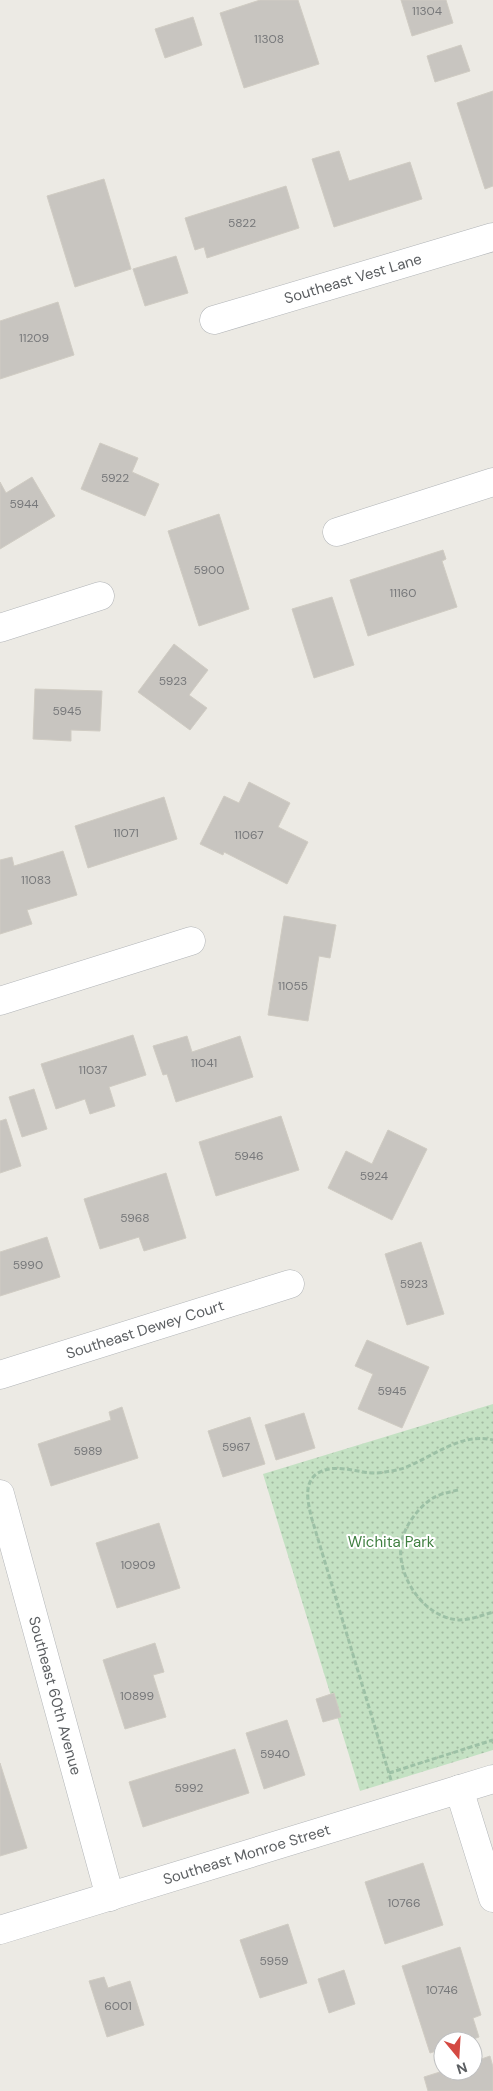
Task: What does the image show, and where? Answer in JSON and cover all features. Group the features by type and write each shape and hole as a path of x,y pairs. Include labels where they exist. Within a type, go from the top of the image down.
{"street":[{"name":"Southeast Vest Lane","path":"214,320 493,237"},
{"path":"337,532 493,482"},
{"path":"0,628 100,596"},
{"path":"0,1000 191,942"},
{"name":"Southeast Dewey Court","path":"0,1375 290,1284"},
{"name":"Southeast 60th Avenue","path":"0,1494 110,1897"},
{"name":"Southeast Monroe Street","path":"0,1930 493,1779"},
{"path":"459,1789 493,1898"}],"path":[{"path":"400,1807 311,1516 307,1495 311,1481 317,1473 334,1468 380,1474 404,1468 452,1444 481,1437 493,1440"},
{"path":"458,1490 444,1493 432,1499 418,1511 407,1527 401,1545 403,1566 411,1587 425,1605 442,1615 459,1620 493,1612"},
{"path":"389,1773 493,1740"}],"green space":[{"name":"Wichita Park","path":"493,1404 493,1750 360,1791 263,1474"}],"building":[{"path":"260,0 298,0 319,64 244,88 220,13"},
{"path":"401,0 446,0 453,23 412,36"},
{"path":"193,17 202,45 165,58 155,29"},
{"path":"461,45 470,71 435,82 427,56"},
{"path":"493,91 493,186 485,189 457,103"},
{"path":"339,151 349,181 410,162 422,199 334,227 312,159"},
{"path":"104,179 131,269 75,287 47,196"},
{"path":"286,186 299,228 207,258 204,247 195,250 185,218"},
{"path":"176,256 188,293 145,306 133,269"},
{"path":"58,302 74,355 0,379 0,321"},
{"path":"100,443 138,458 132,472 159,484 145,516 81,489"},
{"path":"32,477 55,516 0,549 0,482 6,493"},
{"path":"219,514 249,609 199,626 168,531"},
{"path":"443,550 446,559 442,561 457,607 368,636 350,580"},
{"path":"332,597 354,665 314,678 292,609"},
{"path":"174,644 208,670 189,695 207,708 190,730 138,692"},
{"path":"35,689 102,691 100,731 71,730 71,741 33,739"},
{"path":"249,782 290,803 278,827 308,842 287,884 224,852 223,855 200,844 224,796 239,803"},
{"path":"164,797 177,839 88,868 75,826"},
{"path":"63,851 77,895 27,910 32,924 0,934 0,860 12,857 14,866"},
{"path":"284,916 336,925 330,958 319,956 308,1021 268,1015"},
{"path":"133,1035 146,1075 109,1087 115,1106 90,1114 85,1099 56,1109 41,1064"},
{"path":"187,1036 192,1052 240,1036 253,1077 176,1102 167,1074 163,1075 153,1046"},
{"path":"34,1089 47,1129 22,1137 9,1097"},
{"path":"281,1116 299,1170 216,1196 199,1142"},
{"path":"6,1119 21,1166 0,1173 0,1121"},
{"path":"388,1130 427,1149 392,1220 328,1188 346,1151 372,1164"},
{"path":"166,1173 186,1238 144,1251 139,1237 100,1249 84,1199"},
{"path":"47,1237 60,1277 0,1296 0,1252"},
{"path":"421,1242 444,1314 407,1325 385,1254"},
{"path":"367,1340 429,1367 402,1428 358,1409 373,1374 355,1366"},
{"path":"122,1407 138,1458 51,1486 38,1444 111,1420 109,1412"},
{"path":"304,1413 315,1448 276,1460 265,1425"},
{"path":"250,1417 265,1464 223,1477 208,1431"},
{"path":"159,1523 180,1588 117,1608 96,1543"},
{"path":"155,1643 164,1672 153,1675 166,1717 125,1729 103,1660"},
{"path":"334,1693 341,1717 323,1722 316,1699"},
{"path":"287,1720 305,1775 264,1789 246,1733"},
{"path":"235,1749 249,1793 143,1827 129,1782"},
{"path":"0,1763 27,1848 0,1856"},
{"path":"423,1863 443,1925 385,1944 365,1882"},
{"path":"288,1924 307,1983 260,1998 240,1940"},
{"path":"460,1947 481,2015 473,2018 477,2031 433,2031 433,2052 430,2053 402,1966"},
{"path":"344,1970 355,2004 329,2013 318,1979"},
{"path":"104,1977 108,1988 130,1981 144,2025 107,2037 89,1981"},
{"path":"490,2056 493,2067 493,2091 428,2091 424,2077 433,2074 433,2081 483,2081 483,2058"}]}
